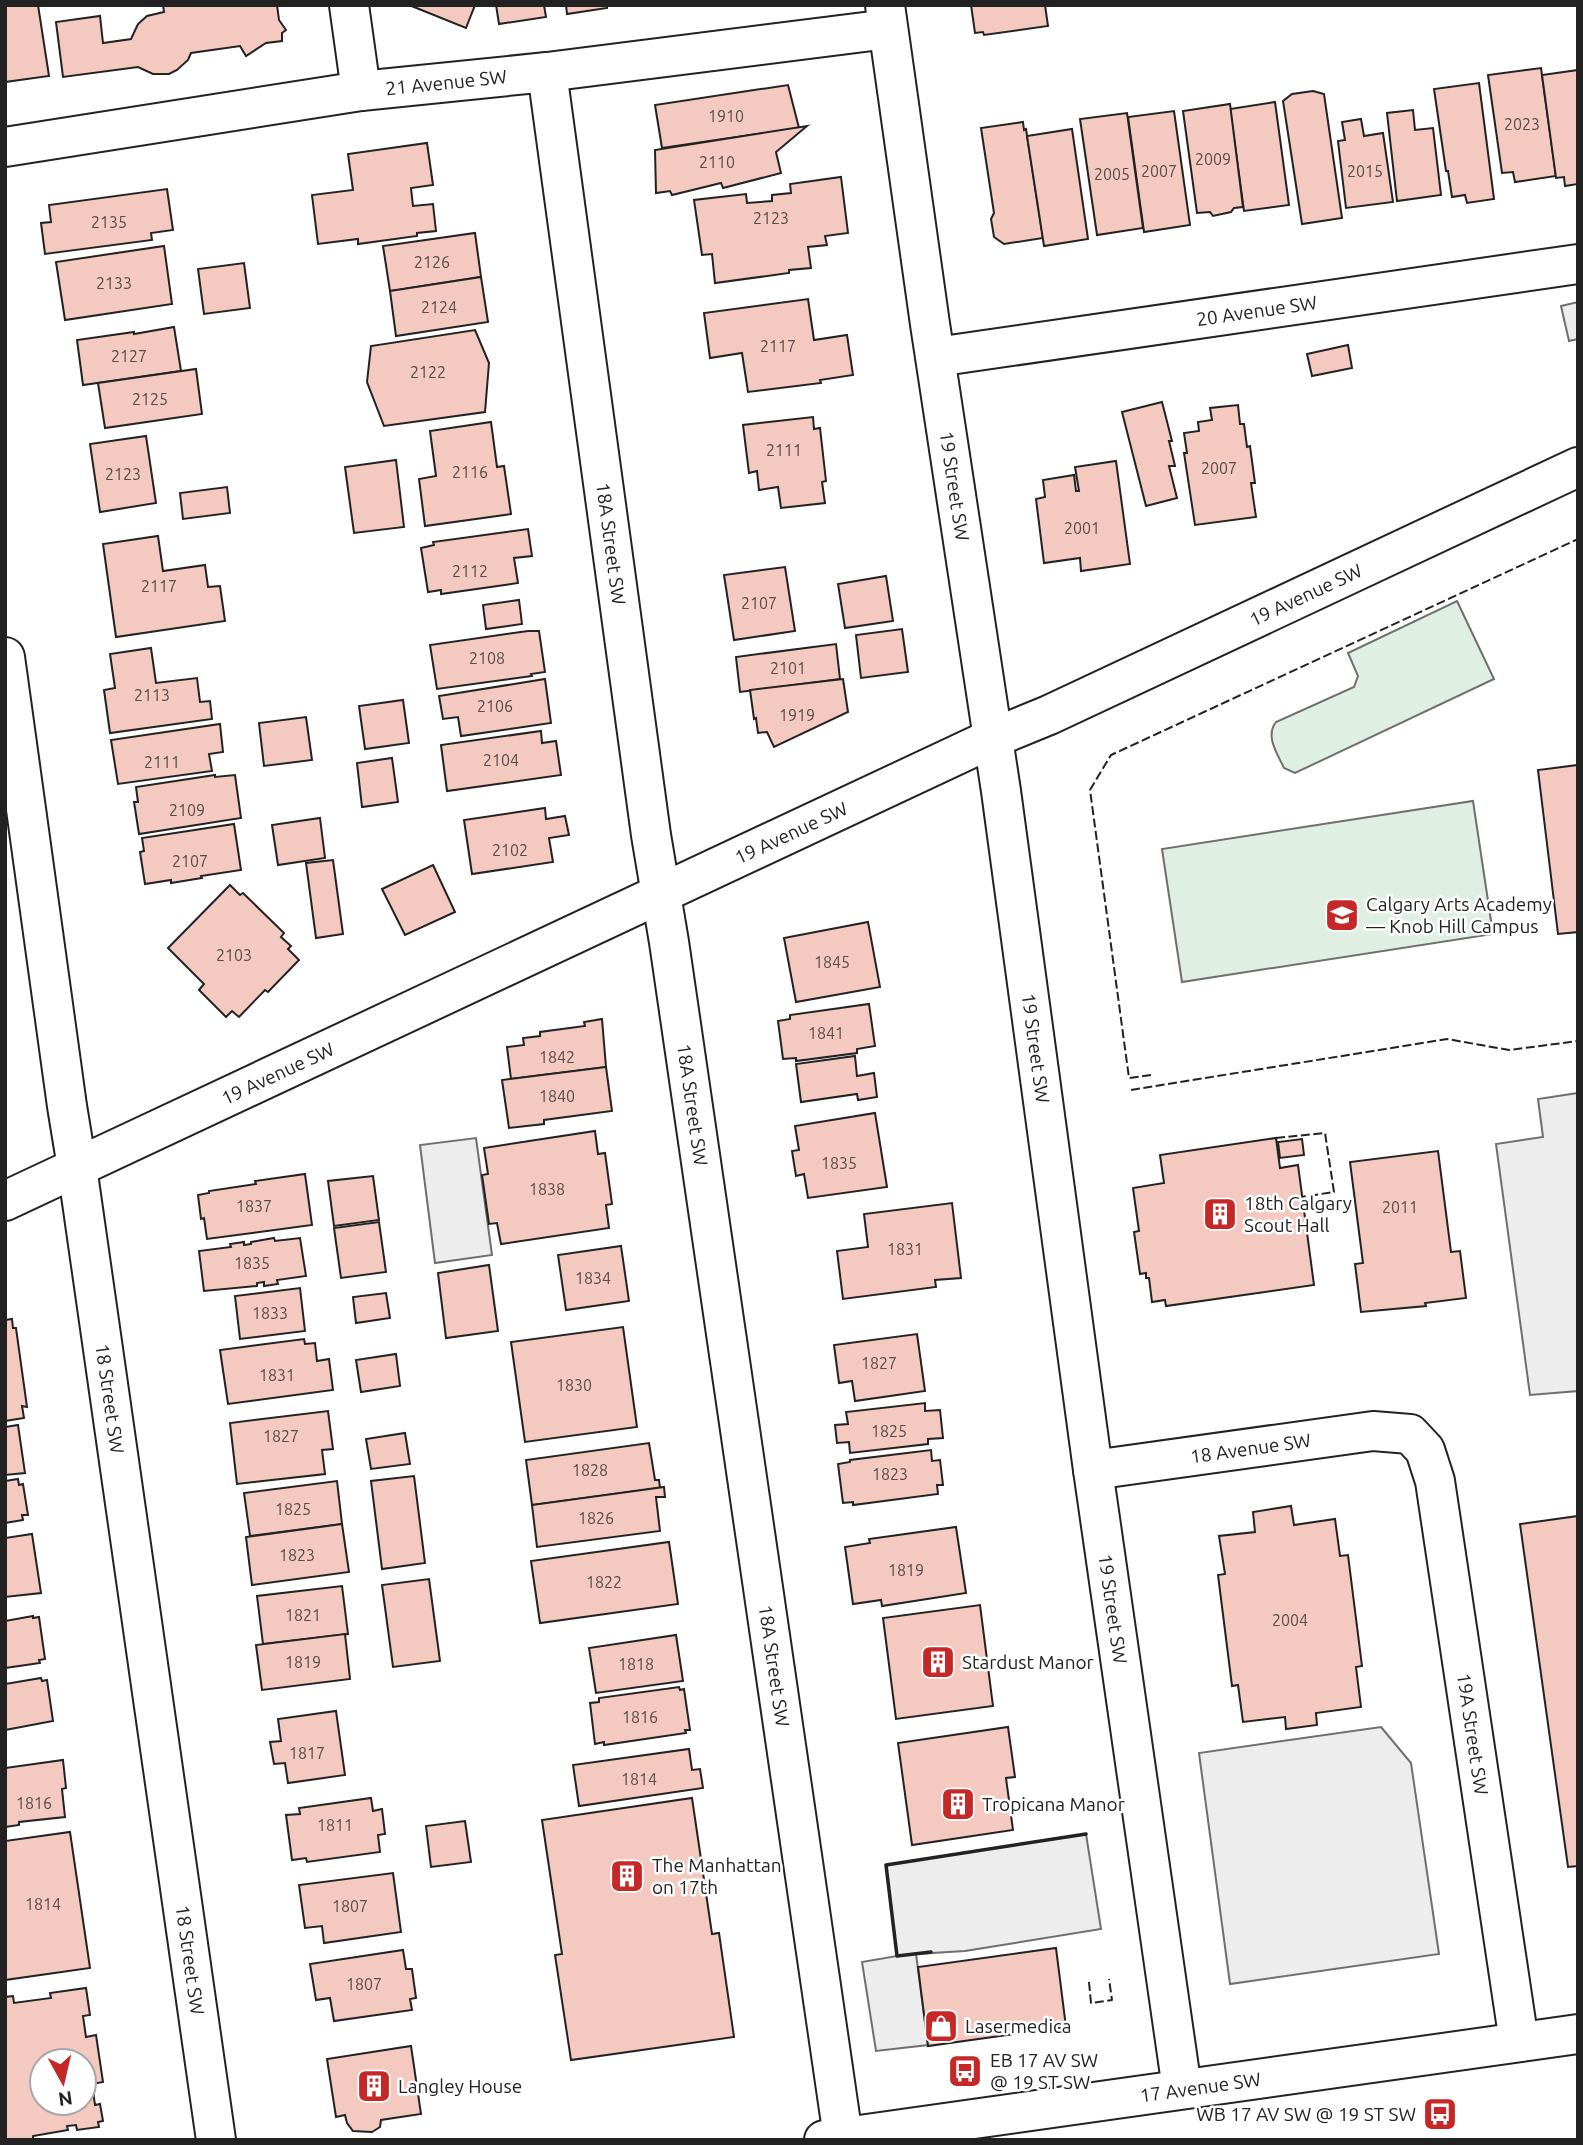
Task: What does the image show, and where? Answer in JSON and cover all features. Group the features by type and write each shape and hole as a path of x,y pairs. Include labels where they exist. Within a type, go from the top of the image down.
{"street":[{"path":"349,5 361,91"},
{"name":"21 Avenue SW","path":"5,147 361,91 547,72 886,17"},
{"name":"19 Street SW","path":"886,17 993,738 1093,1470 1182,2089"},
{"name":"18A Street SW","path":"547,72 833,2138"},
{"name":"20 Avenue SW","path":"936,358 1578,264"},
{"name":"19 Avenue SW","path":"5,1201 1578,467"},
{"name":"18 Street SW","path":"5,657 216,2140"},
{"name":"18 Avenue SW","path":"1093,1470 1373,1431 1410,1434"},
{"name":"19A Street SW","path":"1410,1434 1425,1450 1436,1481 1519,2042"},
{"name":"17 Avenue SW","path":"833,2138 1578,2034"}],"green space":[{"path":"1457,601 1494,679 1295,773 1284,768 1272,739 1276,722 1354,687 1358,676 1348,653"},
{"path":"1473,801 1493,934 1182,982 1162,849"}],"shaded area":[{"path":"1578,302 1578,339 1569,341 1561,306"},
{"path":"1578,1093 1578,1391 1530,1395 1496,1144 1543,1137 1538,1099"},
{"path":"476,1138 492,1255 435,1263 420,1145"},
{"path":"1381,1727 1411,1763 1439,1954 1230,1984 1199,1753"},
{"path":"1086,1834 1101,1929 965,1951 916,1954 928,2045 876,2051 862,1962 897,1956 886,1865"}],"building":[{"path":"5,5 38,5 49,76 5,82"},
{"path":"163,5 277,5 279,20 286,30 282,33 282,41 266,43 246,56 240,46 191,53 188,60 169,74 153,74 138,67 63,77 56,22 100,16 103,43 131,39 138,24 147,16 164,12"},
{"path":"409,5 475,5 466,28"},
{"path":"496,5 544,5 546,17 499,24"},
{"path":"566,5 607,5 607,8 567,14"},
{"path":"971,5 1045,5 1048,26 984,35 983,32 975,33"},
{"path":"1541,68 1556,176 1515,182 1513,172 1502,173 1488,75"},
{"path":"1578,70 1578,184 1565,186 1564,177 1556,178 1542,75"},
{"path":"1479,83 1494,199 1467,203 1465,195 1452,197 1434,89"},
{"path":"788,85 799,128 662,148 655,105"},
{"path":"1313,91 1324,94 1342,218 1302,224 1283,101 1292,94"},
{"path":"1275,102 1289,205 1244,211 1230,109"},
{"path":"1230,104 1243,207 1213,216 1210,212 1197,213 1183,111"},
{"path":"1413,110 1415,130 1433,128 1441,195 1397,201 1387,113"},
{"path":"1174,111 1190,225 1144,232 1128,117"},
{"path":"1127,113 1143,228 1097,235 1080,119"},
{"path":"1361,119 1364,136 1383,133 1393,202 1346,208 1338,141 1345,140 1342,122"},
{"path":"1023,122 1043,238 1004,244 994,237 991,219 994,213 981,128"},
{"path":"807,126 776,152 781,173 723,188 721,183 672,195 670,191 656,193 655,150"},
{"path":"1072,129 1088,239 1044,246 1027,136"},
{"path":"427,143 433,185 411,188 413,206 433,204 436,231 358,244 358,239 318,244 312,195 353,190 348,154"},
{"path":"841,177 848,233 825,236 827,245 808,247 811,268 715,283 712,254 702,255 694,200 746,194 747,203 772,201 772,195 791,193 790,184"},
{"path":"167,189 173,230 151,233 152,240 45,254 41,223 51,222 49,205"},
{"path":"475,233 481,277 390,291 383,246"},
{"path":"164,246 172,304 65,320 56,262"},
{"path":"244,263 250,308 204,314 198,269"},
{"path":"481,277 488,322 396,336 390,291"},
{"path":"808,299 814,340 847,335 853,375 820,380 821,383 748,392 742,353 710,358 704,313"},
{"path":"174,327 181,371 83,385 77,340"},
{"path":"475,330 489,363 485,412 384,426 367,382 371,346"},
{"path":"1348,345 1352,368 1312,376 1307,354"},
{"path":"196,369 202,414 105,428 98,383"},
{"path":"1162,402 1172,441 1169,441 1175,466 1169,466 1177,498 1146,506 1122,412"},
{"path":"1238,405 1240,424 1244,424 1247,447 1250,446 1255,483 1251,483 1256,517 1195,525 1184,453 1187,453 1184,433 1199,431 1198,422 1212,420 1210,408"},
{"path":"813,417 814,429 820,428 826,481 822,482 825,503 781,508 778,487 759,490 757,471 749,473 743,425"},
{"path":"491,422 497,467 504,466 511,514 425,526 419,479 436,476 430,431"},
{"path":"146,436 156,503 100,512 90,444"},
{"path":"396,460 404,527 354,533 345,467"},
{"path":"1116,461 1130,564 1081,571 1080,558 1044,563 1036,499 1045,497 1043,480 1074,475 1076,491 1079,491 1075,467"},
{"path":"227,487 230,513 183,519 180,493"},
{"path":"528,529 532,556 514,558 518,583 441,594 441,590 428,592 421,548 434,545 433,542"},
{"path":"158,536 163,571 205,565 208,587 220,586 225,621 116,637 103,544"},
{"path":"785,567 795,631 734,640 724,575"},
{"path":"886,576 893,621 845,628 838,584"},
{"path":"519,600 522,624 486,629 483,605"},
{"path":"902,629 908,672 861,678 856,635"},
{"path":"539,631 545,672 437,689 430,645"},
{"path":"836,644 840,679 740,692 736,657"},
{"path":"151,648 156,683 197,678 200,702 210,701 212,719 110,733 104,690 115,688 110,654"},
{"path":"545,679 551,723 461,736 458,717 443,719 439,696"},
{"path":"843,679 848,712 774,747 767,732 758,733 750,690"},
{"path":"403,700 409,743 365,749 359,706"},
{"path":"306,717 312,760 264,766 259,723"},
{"path":"220,724 223,752 209,754 212,771 118,784 111,740"},
{"path":"541,731 542,743 556,741 561,775 447,791 441,745"},
{"path":"392,758 398,802 362,807 357,763"},
{"path":"1578,765 1578,932 1558,934 1538,770"},
{"path":"215,775 235,775 241,818 139,834 134,802 138,802 136,787"},
{"path":"545,808 546,819 565,816 569,835 549,838 553,862 472,874 464,820"},
{"path":"320,818 325,858 278,865 272,825"},
{"path":"234,824 241,870 171,883 171,880 145,884 140,852 144,851 142,838"},
{"path":"333,860 343,934 316,938 306,863"},
{"path":"433,865 455,912 405,935 382,889"},
{"path":"230,885 240,895 243,893 284,933 281,937 291,946 288,949 299,960 239,1017 232,1011 226,1017 199,990 204,984 168,948"},
{"path":"868,922 880,987 796,1002 784,938"},
{"path":"869,1004 875,1046 857,1049 857,1053 796,1061 796,1058 783,1059 778,1021 790,1019 790,1015"},
{"path":"602,1019 606,1067 511,1079 507,1047 524,1045 523,1038 540,1036 540,1032 585,1026 584,1022"},
{"path":"855,1056 857,1076 874,1073 877,1097 858,1100 857,1094 801,1102 796,1064"},
{"path":"606,1067 612,1111 544,1120 544,1124 509,1128 502,1080"},
{"path":"875,1113 887,1187 808,1198 804,1174 796,1176 792,1151 799,1150 795,1126"},
{"path":"595,1131 598,1154 605,1153 612,1204 606,1205 609,1228 501,1244 497,1223 489,1224 482,1175 488,1174 484,1148"},
{"name":"18th Calgary Scout Hall","path":"1276,1138 1280,1168 1298,1165 1314,1285 1166,1306 1165,1300 1152,1302 1149,1278 1146,1278 1146,1273 1140,1274 1134,1232 1139,1231 1133,1188 1164,1183 1160,1155"},
{"path":"1302,1139 1304,1155 1280,1158 1278,1142"},
{"path":"1438,1151 1451,1252 1460,1251 1466,1298 1425,1303 1426,1306 1361,1312 1355,1264 1363,1263 1350,1162"},
{"path":"305,1174 312,1225 207,1239 198,1195 256,1184 255,1181"},
{"path":"373,1176 379,1220 334,1226 328,1181"},
{"path":"952,1203 961,1278 935,1280 936,1287 843,1299 837,1251 868,1247 864,1214"},
{"path":"379,1222 386,1272 341,1278 334,1228"},
{"path":"274,1238 275,1241 300,1238 306,1276 277,1280 278,1284 264,1286 264,1282 257,1283 257,1286 204,1291 199,1251"},
{"path":"621,1246 629,1301 566,1310 558,1255"},
{"path":"489,1265 498,1331 446,1338 438,1273"},
{"path":"300,1288 305,1331 240,1339 235,1296"},
{"path":"386,1293 390,1318 356,1323 353,1297"},
{"path":"12,1319 13,1328 16,1328 27,1407 22,1406 24,1418 5,1421 5,1320"},
{"path":"623,1327 637,1427 525,1442 511,1342"},
{"path":"917,1334 925,1391 855,1401 852,1381 839,1383 834,1345"},
{"path":"304,1339 305,1344 315,1343 317,1361 329,1359 333,1390 228,1404 220,1350"},
{"path":"396,1354 400,1386 361,1392 356,1360"},
{"path":"925,1403 925,1411 940,1410 943,1438 928,1439 928,1444 850,1453 849,1442 837,1443 835,1425 848,1424 846,1412"},
{"path":"328,1411 333,1449 322,1450 325,1474 237,1484 230,1423"},
{"path":"18,1425 25,1473 5,1475 5,1427"},
{"path":"405,1433 410,1464 371,1469 366,1439"},
{"path":"649,1443 655,1480 659,1480 660,1488 532,1505 526,1460"},
{"path":"931,1450 932,1461 940,1460 943,1485 937,1485 938,1494 853,1505 853,1502 843,1503 838,1464 850,1460"},
{"path":"414,1476 425,1563 382,1569 371,1481"},
{"path":"18,1479 19,1485 23,1484 28,1515 22,1515 23,1520 5,1523 5,1481"},
{"path":"337,1481 342,1524 250,1536 244,1493"},
{"path":"664,1487 665,1497 656,1497 660,1531 537,1547 532,1505"},
{"path":"1291,1506 1294,1525 1335,1519 1340,1556 1348,1555 1362,1666 1356,1667 1361,1707 1316,1713 1317,1725 1286,1729 1285,1717 1243,1722 1238,1685 1232,1686 1218,1575 1225,1574 1219,1536 1255,1532 1253,1512"},
{"path":"1578,1516 1578,1866 1568,1867 1520,1524"},
{"path":"342,1524 349,1572 252,1585 246,1537"},
{"path":"956,1527 966,1593 882,1606 881,1600 853,1604 845,1547 870,1543 869,1539"},
{"path":"32,1534 41,1593 5,1597 5,1538"},
{"path":"669,1542 678,1604 540,1623 531,1561"},
{"path":"429,1579 440,1661 393,1667 382,1585"},
{"path":"342,1586 348,1634 263,1644 257,1596"},
{"name":"Stardust Manor","path":"980,1605 993,1706 896,1719 883,1618"},
{"path":"39,1617 45,1659 39,1660 40,1663 5,1668 5,1621"},
{"path":"345,1634 350,1679 262,1690 256,1645"},
{"path":"676,1635 683,1681 596,1693 589,1648"},
{"path":"41,1678 42,1681 47,1680 53,1721 5,1730 5,1684"},
{"path":"679,1687 680,1690 684,1689 690,1730 685,1730 686,1733 595,1744 590,1703 599,1702 599,1698"},
{"path":"336,1711 345,1775 288,1783 285,1763 274,1764 270,1742 281,1741 278,1719"},
{"name":"Tropicana Manor","path":"1008,1727 1015,1777 1006,1778 1013,1830 912,1845 898,1743"},
{"path":"689,1749 692,1770 700,1769 703,1788 579,1806 573,1765"},
{"path":"63,1760 65,1817 19,1822 19,1825 5,1827 5,1768"},
{"path":"371,1798 373,1811 382,1809 385,1834 378,1835 380,1852 307,1862 306,1858 292,1860 286,1815 300,1814 299,1808"},
{"name":"The Manhattan on 17th","path":"692,1798 712,1934 719,1933 734,2037 571,2060 555,1955 562,1954 542,1820"},
{"path":"465,1821 471,1862 431,1867 426,1826"},
{"path":"70,1832 90,1968 5,1980 5,1841"},
{"path":"393,1873 401,1932 324,1943 322,1926 305,1928 299,1885"},
{"path":"1056,1948 1066,2027 928,2046 918,1967"},
{"path":"403,1950 406,1969 412,1969 416,1998 410,1999 412,2010 334,2021 330,1998 316,2000 310,1964"},
{"path":"86,1988 90,2015 83,2016 86,2037 96,2035 98,2047 28,2047 28,2117 98,2117 100,2104 103,2121 98,2122 99,2127 77,2130 76,2125 67,2126 68,2130 33,2136 33,2140 5,2140 5,1997 13,1996 14,2003 51,1998 50,1993"},
{"name":"Langley House","path":"411,2046 421,2114 381,2120 380,2127 372,2132 353,2131 345,2115 336,2117 327,2059"},
{"path":"98,2048 103,2082 98,2083"}],"fence":[{"path":"1151,1075 1129,1078 1090,790 1111,755 1578,539"},
{"path":"1131,1090 1447,1039 1509,1050 1578,1041"},
{"path":"1276,1138 1325,1133 1334,1192 1301,1197"},
{"path":"1089,1982 1091,2003 1112,2000 1109,1979"}],"wall":[{"path":"931,1952 897,1956 886,1865 1086,1834"}],"place":[{"name":"Calgary Arts Academy — Knob Hill Campus","path":"1342,915"},
{"name":"18th Calgary Scout Hall","path":"1220,1214"},
{"name":"Stardust Manor","path":"938,1662"},
{"name":"Tropicana Manor","path":"958,1804"},
{"name":"The Manhattan on 17th","path":"627,1876"},
{"name":"Lasermedica","path":"941,2026"},
{"name":"EB 17 AV SW @ 19 ST SW","path":"965,2071"},
{"name":"Langley House","path":"374,2086"},
{"name":"WB 17 AV SW @ 19 ST SW","path":"1440,2114"}]}
